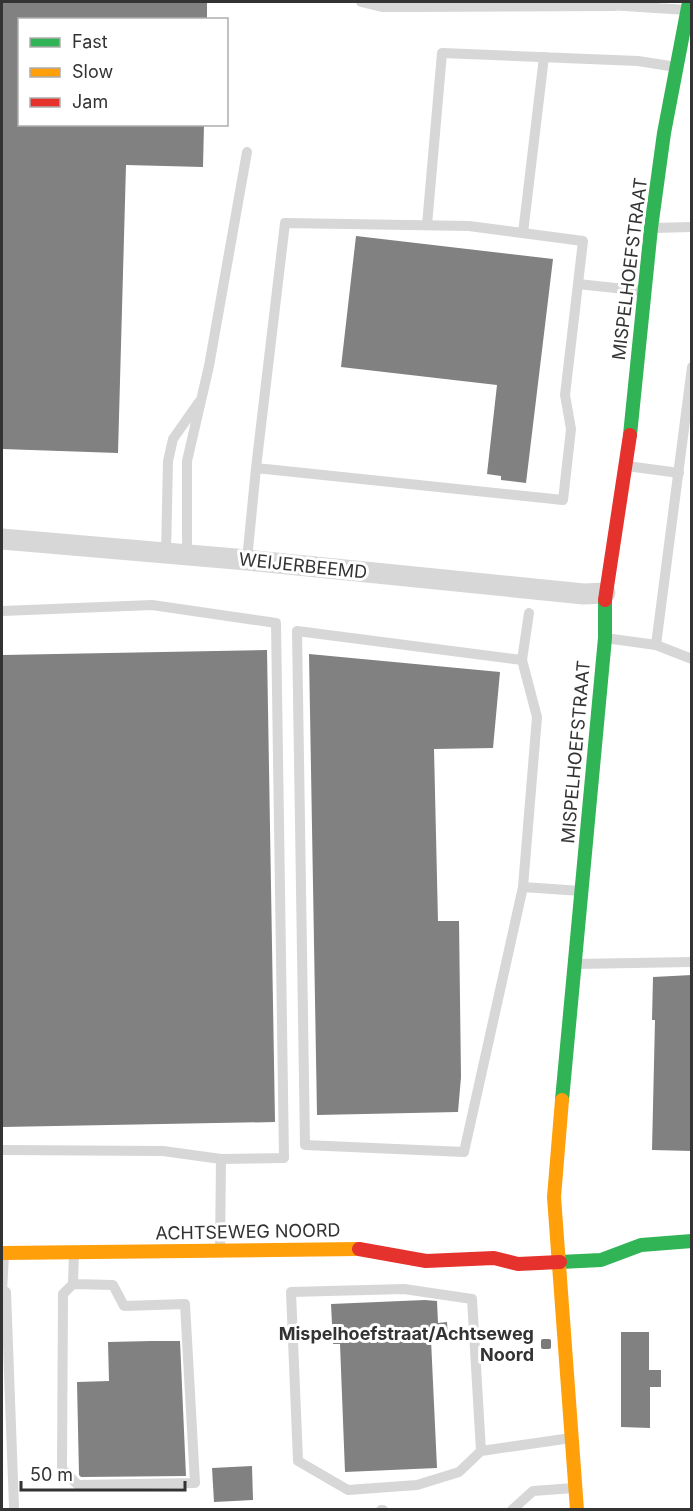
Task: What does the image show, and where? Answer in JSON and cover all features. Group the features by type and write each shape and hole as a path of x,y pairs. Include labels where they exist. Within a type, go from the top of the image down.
{"street":[{"name":"MISPELHOEFSTRAAT","path":"577,1509 554,1197 604,638 605,593 627,466 651,228 676,67 688,6"},
{"name":"WEIJERBEEMD","path":"2,539 248,560 584,594 605,593"},
{"name":"ACHTSEWEG NOORD","path":"608,1241 641,1245 692,1241"},
{"name":"ACHTSEWEG NOORD","path":"3,1253 362,1249 426,1261 494,1258 518,1264 602,1260 641,1245"},
{"name":"ACHTSEWEG NOORD","path":"494,1258 518,1247"}],"lane":[{"path":"361,2 382,7 688,6"},
{"path":"576,2 615,6"},
{"path":"427,225 442,53 638,61 676,67"},
{"path":"524,233 544,57"},
{"path":"188,555 187,461 202,397 247,152"},
{"path":"248,560 256,468 285,223 469,226 583,241 565,395 571,429 563,500 256,468"},
{"path":"651,228 692,227"},
{"path":"578,284 643,291"},
{"path":"657,645 692,367"},
{"path":"166,553 168,461 173,440 202,397"},
{"path":"627,466 679,473"},
{"path":"2,611 152,605 276,623 284,1158 220,1159 163,1151 2,1150"},
{"path":"522,660 297,631 305,1145 464,1152 523,887 537,717 522,660 529,613"},
{"path":"604,638 657,645 692,659"},
{"path":"523,887 581,891"},
{"path":"574,964 692,962"},
{"path":"220,1159 220,1251"},
{"path":"73,1284 113,1285 124,1306 185,1304 195,1483 78,1485 62,1469 63,1294 73,1284 74,1252"},
{"path":"3,1253 2,1292 6,1292 14,1507"},
{"path":"481,1451 472,1299 404,1289 291,1292 298,1461 348,1490 417,1485 459,1472 481,1451 572,1438"},
{"path":"512,1509 533,1491 576,1488"}],"building":[{"path":"2,2 207,2 207,18 18,18 18,126 204,126 203,167 126,165 118,453 2,449"},
{"path":"356,236 553,259 526,483 501,480 501,476 487,474 497,385 341,367"},
{"path":"267,650 275,1122 2,1127 2,655"},
{"path":"309,654 500,672 493,748 434,749 438,921 459,921 461,1077 458,1112 317,1115"},
{"path":"692,975 692,1151 652,1150 655,1020 652,1020 653,977"},
{"path":"437,1301 438,1323 447,1322 448,1339 431,1340 437,1468 345,1472 340,1344 333,1344 331,1304"},
{"path":"621,1332 649,1332 649,1370 661,1370 661,1387 650,1387 650,1428 621,1427"},
{"path":"180,1341 186,1476 81,1477 79,1475 77,1382 109,1381 108,1342"},
{"path":"252,1466 253,1500 214,1502 212,1468"}],"traffic: fast":[{"path":"630,435 651,228 664,133 689,2"},
{"path":"562,1100 605,638 605,600"},
{"path":"560,1262 601,1260 641,1245 692,1241"}],"traffic: slow":[{"path":"562,1100 554,1197 577,1510"},
{"path":"2,1253 359,1249"}],"traffic: jam":[{"path":"605,600 630,435"},
{"path":"359,1249 426,1261 494,1258 518,1264 560,1262"}],"place":[{"name":"Mispelhoefstraat/Achtseweg Noord","path":"546,1344"}]}
